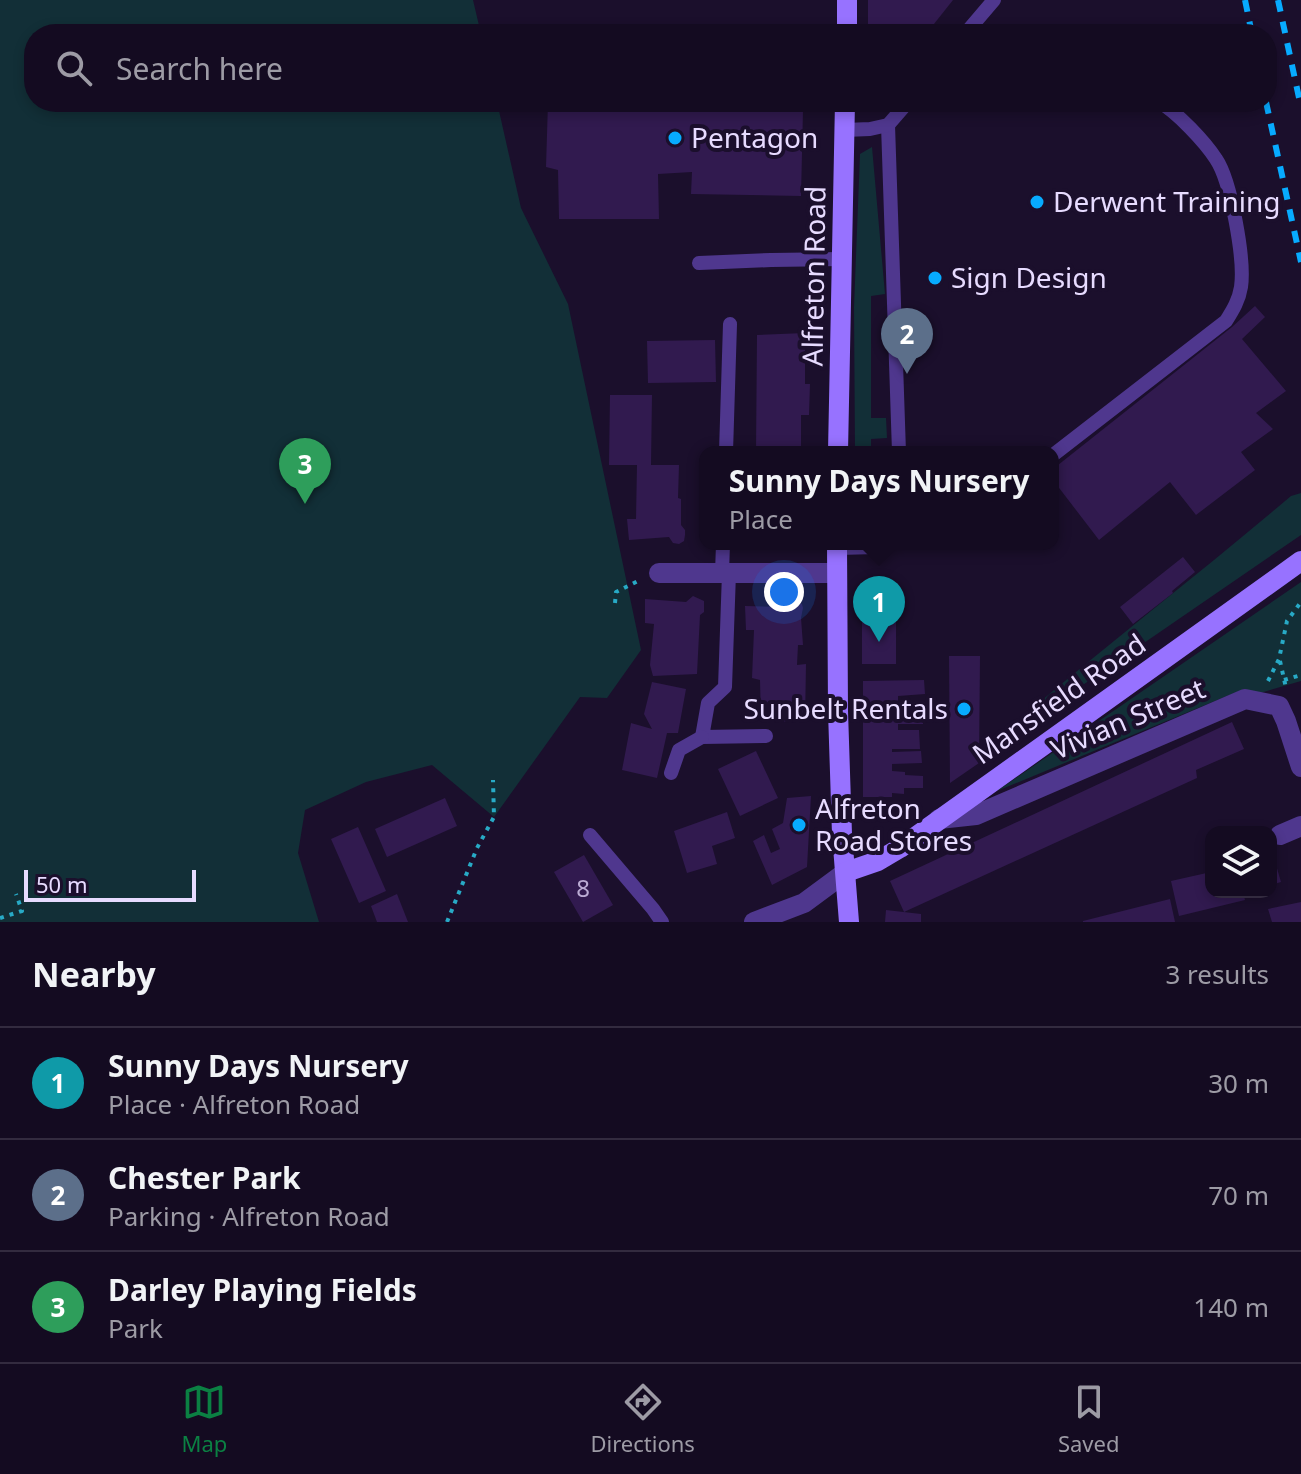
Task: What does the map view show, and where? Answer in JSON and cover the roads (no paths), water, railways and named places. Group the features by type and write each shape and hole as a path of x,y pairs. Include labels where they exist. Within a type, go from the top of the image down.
{"street":[{"path":"847,0 847,24"},
{"name":"Alfreton Road","path":"838,446 845,112"},
{"path":"837,550 842,834 849,922"},
{"name":"Mansfield Road","path":"846,872 878,861 1301,561"},
{"path":"659,573 836,573"},
{"name":"Vivian Street","path":"939,819 976,815 1245,699 1279,706 1301,767"},
{"path":"1280,835 1301,826"},
{"path":"754,922 804,903 846,872"}],"lane":[{"path":"974,24 994,0"},
{"path":"845,130 888,125 899,112"},
{"path":"1059,450 1226,321 1238,300 1242,284 1239,239 1224,176 1216,159 1175,112"},
{"path":"888,125 899,446"},
{"path":"699,263 842,259"},
{"path":"726,446 730,324"},
{"path":"702,737 708,703 725,687 724,550"},
{"path":"671,773 679,750 702,737 766,736"},
{"path":"590,835 662,922"}],"railway":[{"path":"1245,0 1250,24"},
{"path":"1278,0 1301,107"},
{"path":"1268,112 1301,262"}],"place":[{"name":"Pentagon","path":"675,138"},
{"name":"Derwent Training","path":"1037,202"},
{"name":"Sign Design","path":"935,278"},
{"name":"Chester Park","path":"907,374"},
{"name":"Darley Playing Fields","path":"305,504"},
{"name":"Sunny Days Nursery","path":"879,642"},
{"name":"Sunbelt Rentals","path":"964,709"},
{"name":"Alfreton Road Stores","path":"799,825"}]}
